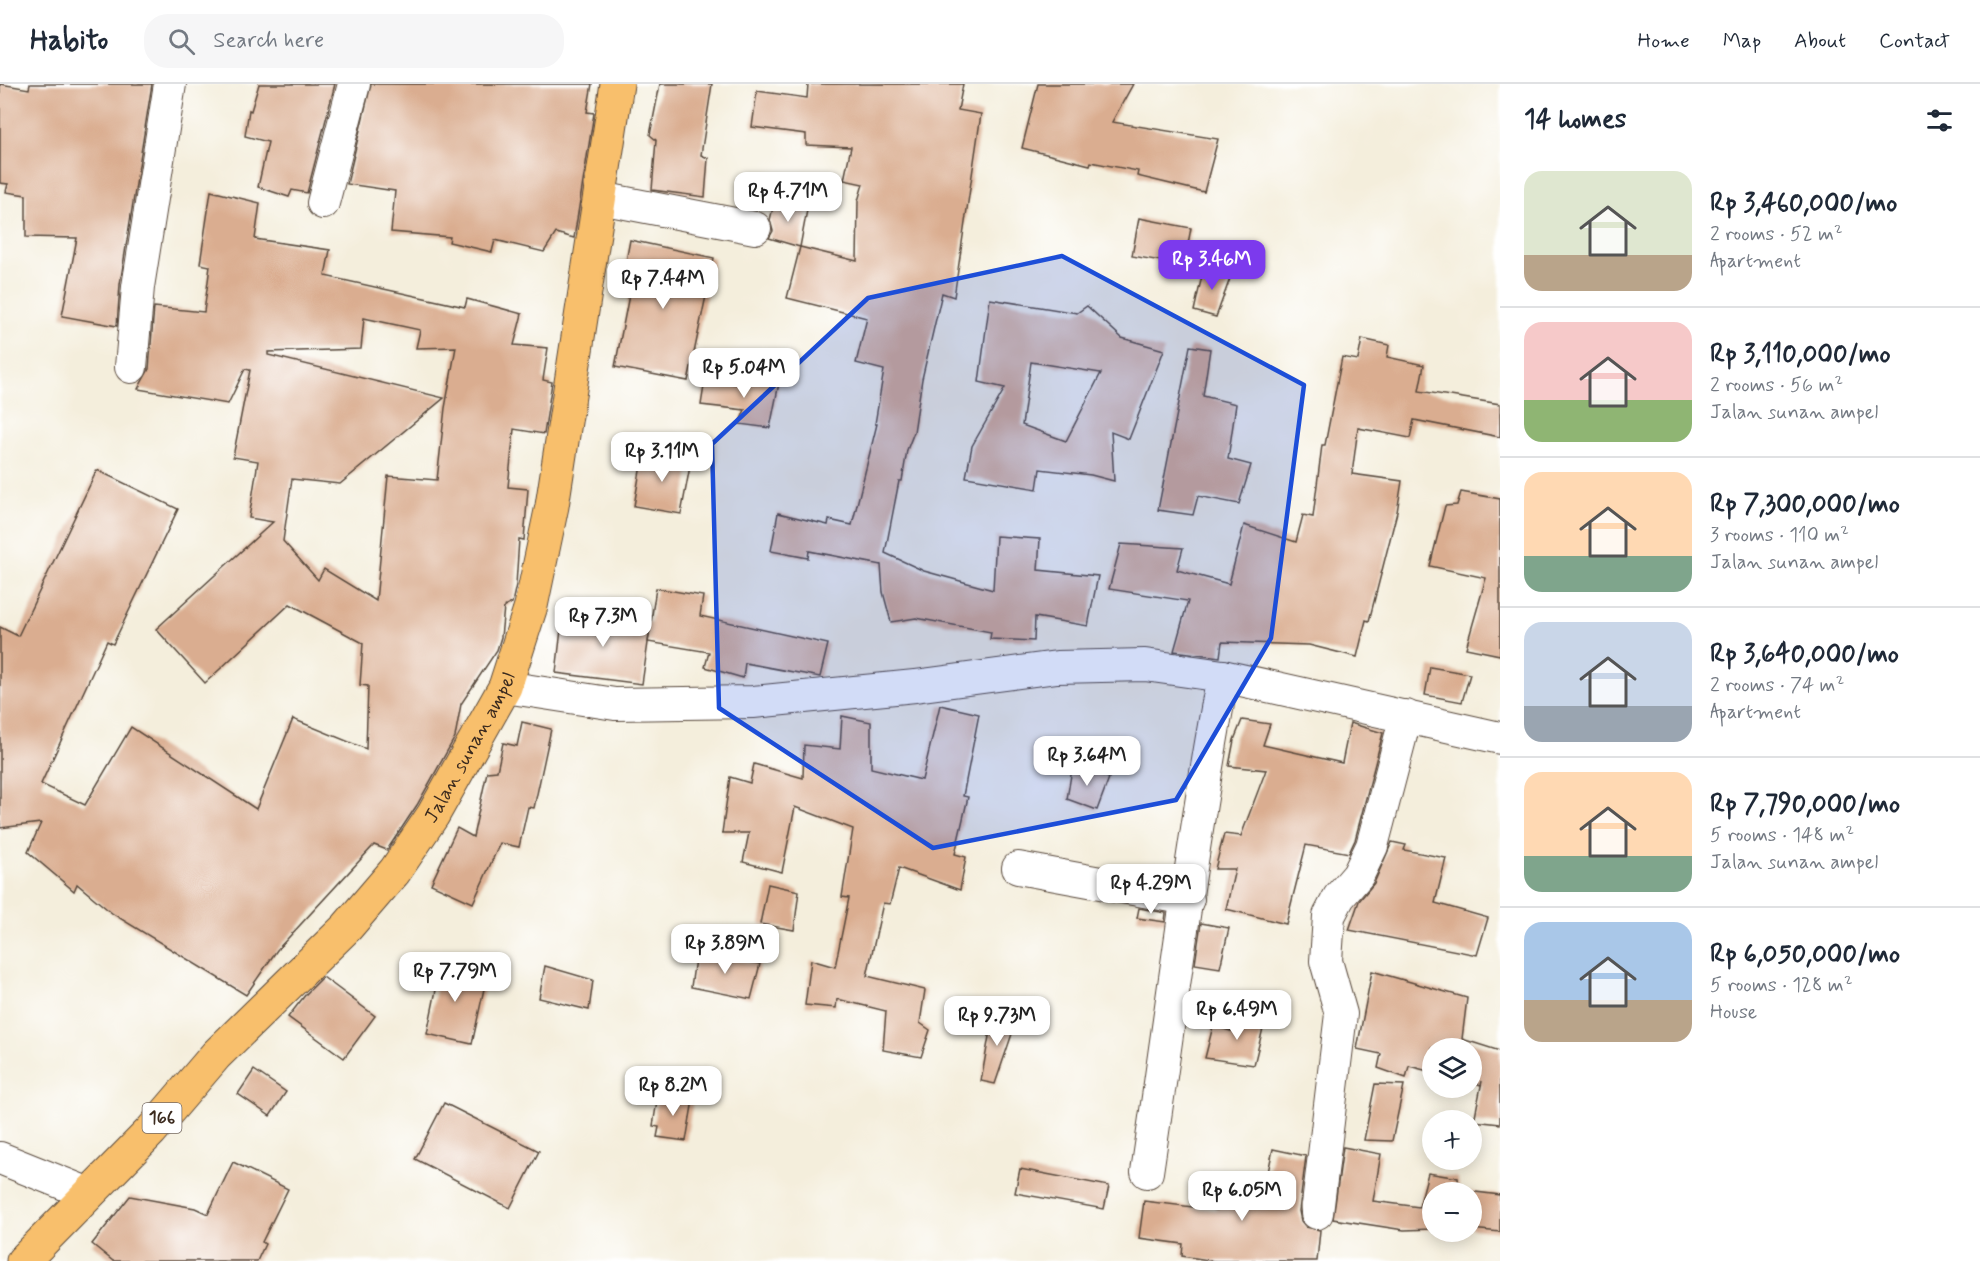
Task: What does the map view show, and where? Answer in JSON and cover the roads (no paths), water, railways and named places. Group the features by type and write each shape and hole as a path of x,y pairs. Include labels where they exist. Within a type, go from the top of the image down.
{"main road":[{"name":"Jalan sunan ampel","path":"23,1261 151,1131 216,1055 347,927 395,871 433,815 505,687 531,606 552,506 617,84"}],"street":[{"path":"131,367 138,287 170,84"},
{"path":"323,203 354,84"},
{"path":"600,198 755,228"},
{"path":"505,687 615,704 696,704 753,702 838,694 1057,667 1144,665 1223,676 1500,738"},
{"path":"1147,1172 1188,899 1200,799 1223,676"},
{"path":"1317,1213 1341,1014 1326,960 1329,916 1339,897 1358,875 1372,846 1406,716"},
{"path":"1018,868 1188,899"},
{"path":"0,1158 96,1185"}]}
